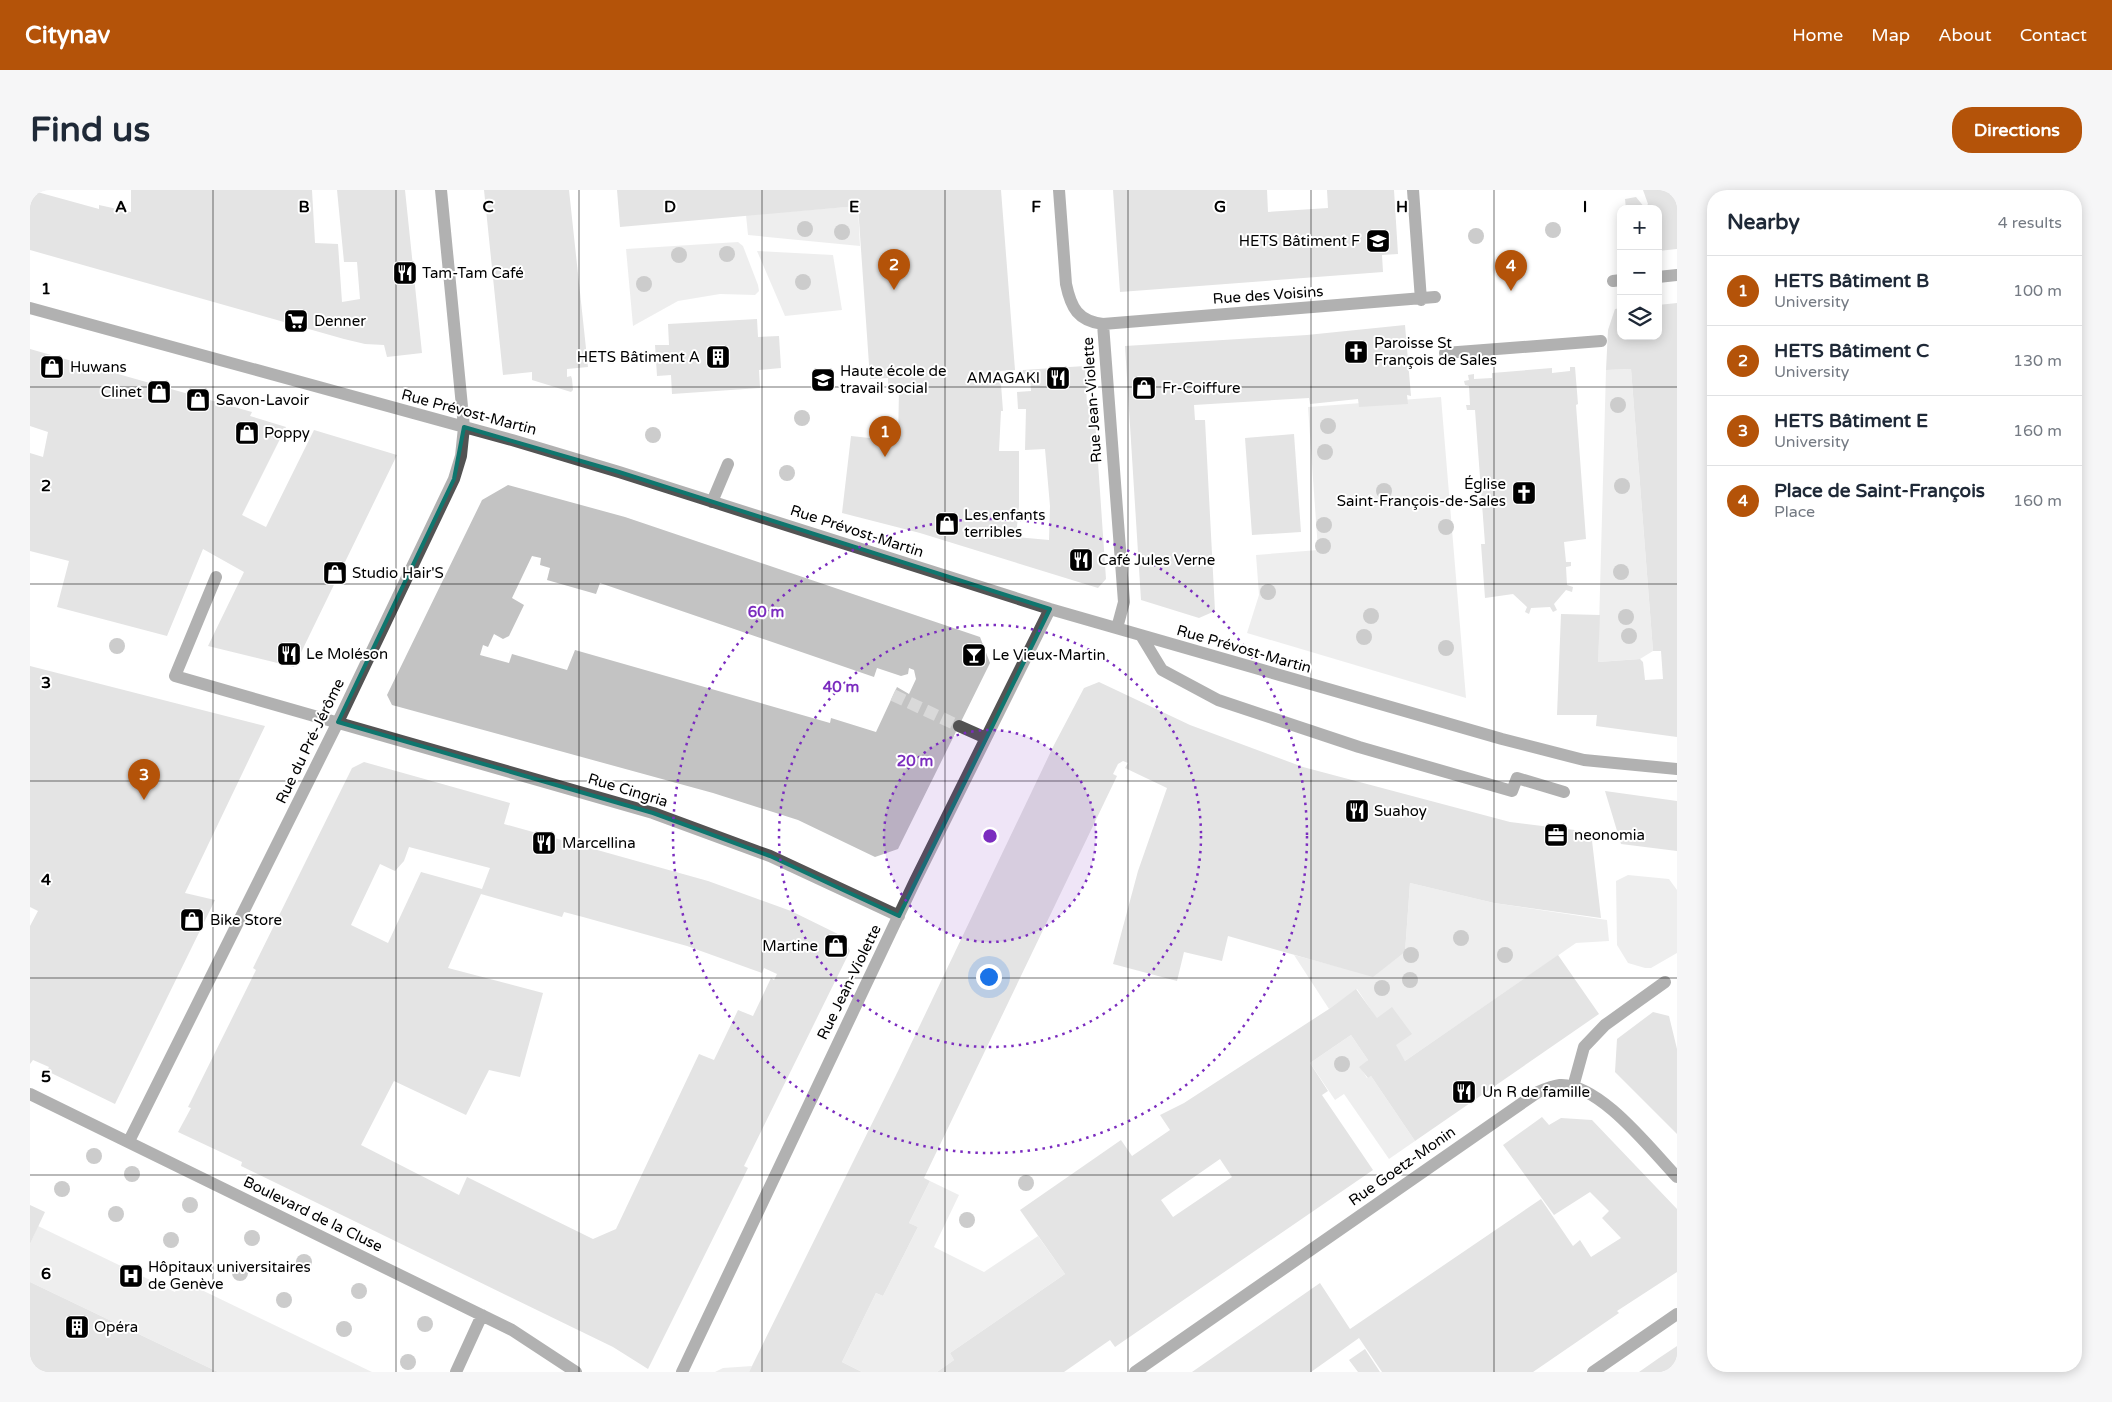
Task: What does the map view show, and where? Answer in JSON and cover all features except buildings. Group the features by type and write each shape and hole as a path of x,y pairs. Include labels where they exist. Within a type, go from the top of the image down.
{"street":[{"name":"Rue du Pré-Jérôme","path":"129,1142 338,722 454,479 461,456 464,427 441,190"},
{"name":"Rue Jean-Violette","path":"1060,190 1066,284 1069,299 1078,313 1088,322 1103,324 1124,602 1117,628"},
{"path":"1413,190 1421,300"},
{"path":"1662,277 1677,275"},
{"name":"Rue des Voisins","path":"1103,324 1421,300 1436,297"},
{"name":"Rue Prévost-Martin","path":"30,308 610,469 1050,609 1474,732 1575,758 1677,769"},
{"path":"1446,353 1522,342 1601,341"},
{"path":"712,502 728,464"},
{"name":"Rue Cingria","path":"216,576 174,676 653,813 770,856 899,916"},
{"name":"Rue Jean-Violette","path":"682,1372 899,916 1050,609"},
{"path":"1142,636 1162,670 1218,700 1359,747 1512,790 1517,778 1564,792"},
{"path":"959,726 986,738"},
{"path":"1665,982 1605,1025 1584,1047 1573,1087 1589,1092 1604,1101 1677,1177"},
{"name":"Rue Goetz-Monin","path":"1135,1372 1538,1092 1562,1085 1573,1087"},
{"name":"Boulevard de la Cluse","path":"30,1094 512,1330 576,1372"},
{"path":"1593,1372 1677,1314"},
{"path":"456,1372 482,1315"}],"highlighted area":[{"path":"464,427 619,472 1050,609 899,916 770,856 653,813 338,722 454,479"}],"shaded area":[{"path":"858,206 860,246 748,235 746,215"},
{"path":"738,242 743,246 758,285 759,291 755,295 720,294 678,301 633,326 626,249"},
{"path":"757,251 833,255 842,310 785,316"},
{"path":"1631,369 1653,651 1640,659 1598,662 1606,370"},
{"path":"1441,397 1466,698 1247,633 1259,595 1256,555 1318,550 1308,407"},
{"path":"1628,875 1669,879 1677,890 1677,953 1651,968 1628,963 1617,945 1616,881"},
{"path":"1410,883 1494,903 1607,920 1609,941 1576,943 1405,1061 1357,989 1329,1009 1294,955 1373,976 1405,952"},
{"path":"1351,1035 1368,1060 1360,1067 1367,1078 1371,1076 1415,1141 1389,1159 1344,1094 1335,1100 1310,1063"},
{"path":"930,1181 959,1195 934,1247 984,1272 1038,1236 1065,1274 950,1353 954,1360 937,1372 862,1372 842,1362 876,1293 883,1296 918,1227 909,1223"},
{"path":"38,1226 175,1292 181,1280 372,1372 218,1372 30,1282 30,1244"},
{"path":"752,1366 749,1372 715,1372 723,1368"}],"tunnel":[{"path":"893,695 959,726"}],"place":[{"name":"HETS Bâtiment F","path":"1378,241"},
{"name":"Tam-Tam Café","path":"405,273"},
{"name":"HETS Bâtiment C","path":"894,290"},
{"name":"Place de Saint-François","path":"1511,291"},
{"name":"Denner","path":"296,321"},
{"name":"Paroisse St François de Sales","path":"1356,352"},
{"name":"HETS Bâtiment A","path":"718,357"},
{"name":"Huwans","path":"52,367"},
{"name":"AMAGAKI","path":"1058,378"},
{"name":"Haute école de travail social","path":"823,380"},
{"name":"Fr-Coiffure","path":"1144,388"},
{"name":"Clinet","path":"159,392"},
{"name":"Savon-Lavoir","path":"198,400"},
{"name":"Poppy","path":"247,433"},
{"name":"HETS Bâtiment B","path":"885,457"},
{"name":"Église Saint-François-de-Sales","path":"1524,493"},
{"name":"Les enfants terribles","path":"947,524"},
{"name":"Café Jules Verne","path":"1081,560"},
{"name":"Studio Hair'S","path":"335,573"},
{"name":"Le Moléson","path":"289,654"},
{"name":"Le Vieux-Martin","path":"974,655"},
{"name":"HETS Bâtiment E","path":"144,800"},
{"name":"Suahoy","path":"1357,811"},
{"name":"neonomia","path":"1556,835"},
{"name":"Marcellina","path":"544,843"},
{"name":"Bike Store","path":"192,920"},
{"name":"Martine","path":"836,946"},
{"name":"Un R de famille","path":"1464,1092"},
{"name":"Hôpitaux universitaires de Genève","path":"131,1276"},
{"name":"Opéra","path":"77,1327"}]}
